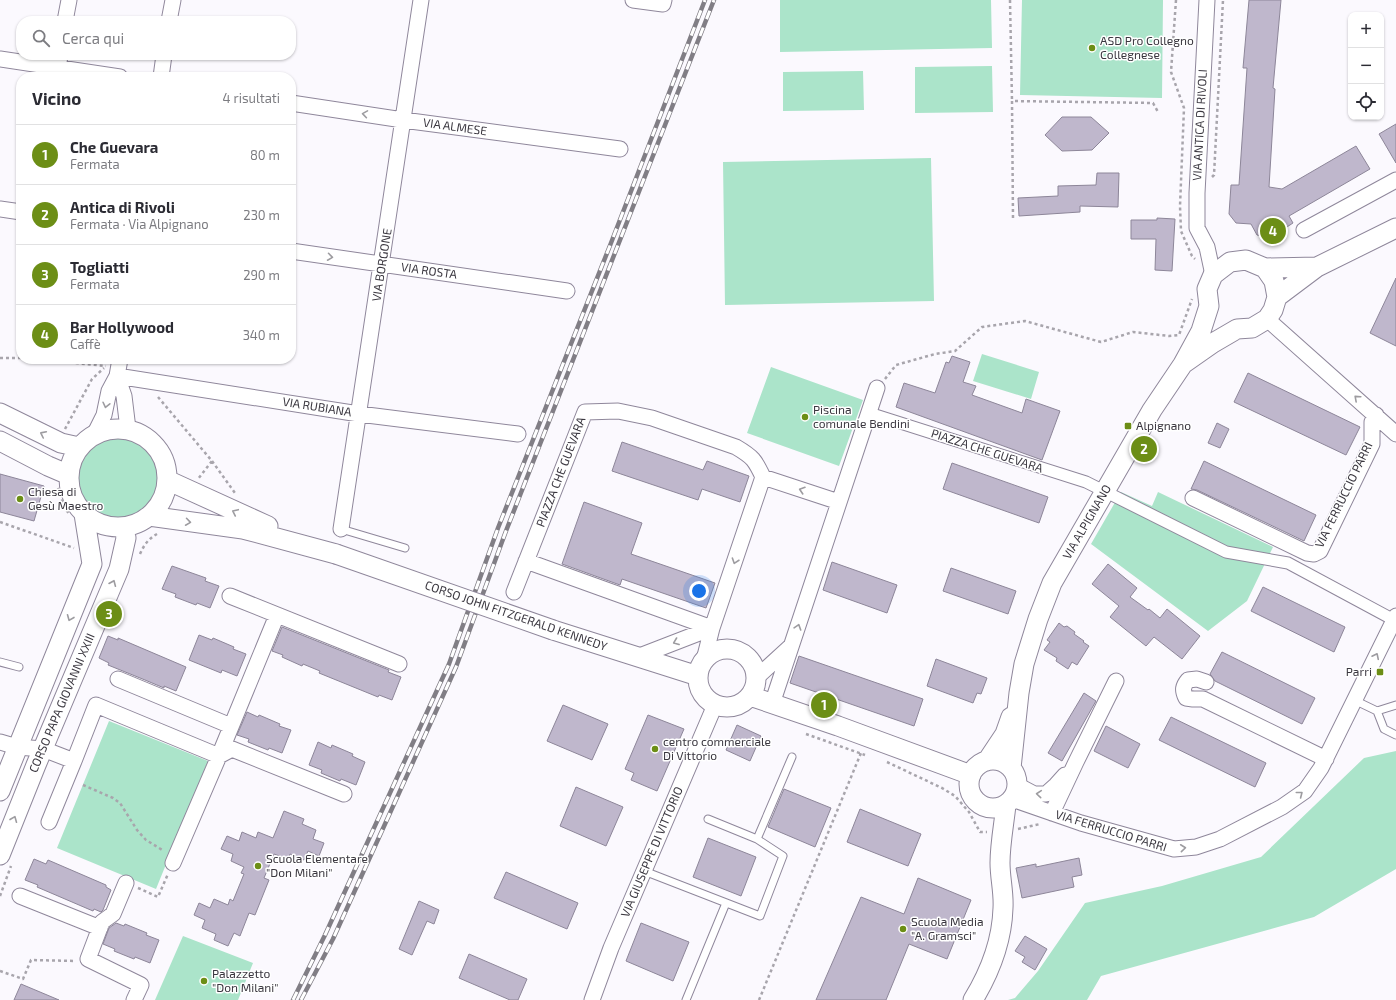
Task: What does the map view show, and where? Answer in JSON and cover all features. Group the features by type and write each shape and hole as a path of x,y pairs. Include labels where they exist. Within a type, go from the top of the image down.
{"street":[{"path":"67,16 69,0"},
{"path":"170,16 173,0"},
{"name":"VIA BORGONE","path":"341,529 421,0"},
{"path":"633,0 664,2"},
{"name":"VIA ANTICA DI RIVOLI","path":"1207,0 1197,193 1197,228 1207,247"},
{"path":"0,59 89,72"},
{"path":"162,72 163,60"},
{"name":"VIA ALMESE","path":"296,104 403,120 620,148"},
{"path":"1304,230 1396,180"},
{"path":"0,209 16,211"},
{"path":"1277,297 1317,267 1396,228"},
{"path":"1207,247 1213,275 1208,289 1209,306 1218,320 1237,329"},
{"path":"1207,247 1230,262"},
{"name":"VIA ROSTA","path":"296,252 567,291"},
{"path":"1213,275 1230,262 1246,260 1265,268 1317,267"},
{"path":"1183,364 1213,343 1237,329 1252,328 1267,319 1273,310 1277,297 1274,282 1265,268"},
{"name":"VIA ALPIGNANO","path":"986,761 1005,734 1019,693 1027,656 1038,619 1052,583 1152,410 1183,364 1201,331 1209,306"},
{"path":"1267,319 1374,418 1396,434"},
{"path":"112,364 124,396 128,429"},
{"path":"95,434 104,415 109,391 117,376"},
{"name":"VIA RUBIANA","path":"117,376 359,414 518,434"},
{"path":"772,704 877,388"},
{"name":"PIAZZA CHE GUEVARA","path":"514,592 585,412 618,411 638,414 736,447 748,454 755,461 763,477"},
{"path":"0,413 61,443 79,447"},
{"name":"PIAZZA CHE GUEVARA","path":"869,413 1086,482 1226,552 1288,563 1395,618"},
{"name":"VIA FERRUCCIO PARRI","path":"1354,457 1374,418"},
{"name":"VIA FERRUCCIO PARRI","path":"1193,498 1307,554 1314,554 1320,551 1372,444 1374,418"},
{"path":"0,441 48,466 63,481 71,492 76,504 77,516 114,527 133,525 149,516 161,502 165,492 167,480 166,464 151,440 142,434 128,429 116,428 104,430 95,434 79,447 71,461 63,481"},
{"path":"792,645 752,687 737,706 724,708 715,705 704,697 699,689 701,668 712,628 763,477 839,502"},
{"name":"CORSO JOHN FITZGERALD KENNEDY","path":"167,480 244,516 336,554 553,630 637,657 701,668"},
{"name":"CORSO PAPA GIOVANNI XXIII","path":"0,791 9,745 92,564 77,516"},
{"name":"CORSO JOHN FITZGERALD KENNEDY","path":"149,516 243,529 336,554"},
{"name":"CORSO PAPA GIOVANNI XXIII","path":"0,855 119,569 126,538 124,527"},
{"path":"526,561 712,628"},
{"path":"230,596 399,664"},
{"path":"174,860 277,615"},
{"name":"VIA FERRUCCIO PARRI","path":"1012,790 1052,813 1081,823 1174,849 1196,847 1220,839 1282,807 1305,791 1326,759 1395,618"},
{"path":"637,657 712,628"},
{"path":"701,668 715,652 728,649 742,654 751,662 755,673 752,687"},
{"path":"118,679 231,726"},
{"path":"1206,682 1197,679 1188,680 1184,686 1183,692 1186,698 1203,699 1326,759"},
{"path":"1052,813 1116,681"},
{"path":"752,687 772,704 838,726 971,775"},
{"name":"VIA ALPIGNANO","path":"973,1000 984,981 992,962 1002,926 1003,907 998,831 1012,790 1019,693"},
{"path":"49,822 96,705 219,756"},
{"name":"VIA GIUSEPPE DI VITTORIO","path":"592,1000 611,948 715,705"},
{"path":"9,745 43,749 74,761"},
{"path":"219,756 232,749 344,794"},
{"path":"986,761 999,761 1012,790 998,808 986,808 978,804 971,795 969,785 971,775 978,765 986,761"},
{"path":"1012,790 1034,794 1046,794 1076,762"},
{"name":"VIA ALPIGNANO","path":"986,808 998,831"},
{"path":"126,884 113,914 102,922 88,959 141,985 134,1000"},
{"path":"20,896 100,928"}],"lane":[{"path":"341,529 405,548"},
{"path":"0,662 19,667"},
{"path":"1354,700 1377,711 1396,705"},
{"path":"1377,711 1384,730 1396,735"},
{"path":"758,839 792,757"},
{"path":"644,871 760,916 783,856 758,839 708,819"},
{"path":"686,1000 726,903"}],"path":[{"path":"1010,0 1013,218"},
{"path":"1176,0 1171,72 1184,108 1180,206 1181,231 1192,256 1213,275"},
{"path":"1012,101 1153,103 1158,112"},
{"path":"877,388 896,365 935,354 955,351 982,327 1025,321 1101,342 1134,332 1169,336 1179,335 1194,294"},
{"path":"0,358 16,358"},
{"path":"61,443 64,432 92,379 111,364"},
{"path":"143,380 212,461 238,497"},
{"path":"191,491 200,475 212,461"},
{"path":"63,481 64,506 77,516"},
{"path":"0,522 78,550"},
{"path":"137,560 144,545 151,537 159,532"},
{"path":"803,732 869,756"},
{"path":"759,1000 861,753"},
{"path":"884,761 942,788 955,796 969,812 980,832 998,831 1042,824"},
{"path":"83,785 120,803 137,830 146,840 174,860 158,897 126,884"},
{"path":"0,971 23,979 31,960 95,962"}],"green space":[{"path":"780,0 991,0 992,48 780,52"},
{"name":"ASD Pro Collegno Collegnese","path":"1022,0 1163,0 1162,98 1020,95"},
{"path":"992,66 993,112 915,113 915,67"},
{"path":"863,71 864,110 783,111 783,72"},
{"path":"931,158 934,301 725,305 723,162"},
{"path":"982,354 1039,372 1031,399 973,381"},
{"name":"Piscina comunale Bendini","path":"771,367 863,400 839,466 747,433"},
{"path":"117,438 133,441 146,450 155,463 158,479 155,495 146,508 133,517 117,520 101,517 88,508 79,495 76,479 79,463 88,450 101,441"},
{"path":"1121,492 1152,506 1158,492 1273,547 1247,601 1208,631 1091,544"},
{"path":"109,721 208,761 156,889 57,848"},
{"path":"1396,751 1396,869 1314,917 1101,976 1087,1000 1008,1000 1015,998 1038,971 1085,903 1162,886 1261,857 1364,758"},
{"name":"Palazzetto \"Don Milani\"","path":"183,936 253,963 238,1000 155,1000"}],"building":[{"path":"1249,0 1281,0 1273,88 1275,89 1269,187 1282,189 1356,146 1370,169 1289,216 1293,223 1270,238 1257,235 1251,224 1236,223 1229,214 1231,185 1239,185 1247,68 1243,68"},
{"path":"1062,117 1091,117 1109,133 1092,150 1062,151 1045,135"},
{"path":"1396,124 1396,163 1379,134"},
{"path":"1097,173 1119,173 1118,207 1080,206 1080,212 1019,216 1018,198 1058,196 1058,186 1096,185"},
{"path":"1157,218 1175,219 1172,271 1155,270 1156,239 1131,239 1131,220 1157,220"},
{"path":"1396,278 1396,346 1370,333"},
{"path":"952,356 970,362 963,382 976,386 972,395 1022,413 1026,399 1060,411 1042,460 896,407 904,383 935,393 946,362 949,363"},
{"path":"1248,373 1360,427 1346,455 1234,402"},
{"path":"1217,423 1229,429 1220,448 1208,443"},
{"path":"622,442 703,470 707,461 749,476 740,502 702,489 698,500 612,471"},
{"path":"1204,461 1316,515 1304,541 1197,490 1191,489"},
{"path":"952,463 1048,497 1039,523 943,489"},
{"name":"Chiesa di Gesù Maestro","path":"0,474 44,486 34,521 0,512"},
{"path":"584,502 642,523 631,554 715,583 706,608 622,579 620,585 562,564"},
{"path":"832,562 897,585 887,613 823,590"},
{"path":"1108,564 1137,588 1130,597 1160,618 1167,609 1200,636 1182,659 1154,637 1146,646 1110,617 1119,606 1092,584"},
{"path":"172,566 206,578 205,581 219,586 210,608 197,603 196,605 175,597 176,594 162,589"},
{"path":"951,568 1016,591 1008,614 943,591"},
{"path":"1263,587 1345,627 1334,652 1251,611"},
{"path":"1059,623 1064,627 1067,626 1075,632 1074,634 1089,646 1077,665 1072,662 1068,669 1056,661 1057,658 1044,650 1050,642 1047,640"},
{"path":"282,627 389,670 388,672 401,677 392,700 379,695 378,697 319,673 320,671 303,664 302,666 282,657 283,655 272,651"},
{"path":"199,635 212,640 213,638 246,654 237,676 222,670 221,673 189,660"},
{"path":"108,636 118,640 118,638 186,667 176,691 164,686 164,688 108,665 109,663 99,658"},
{"path":"1222,652 1315,698 1302,724 1215,681 1210,674"},
{"path":"799,656 923,699 914,726 790,683"},
{"path":"936,659 987,678 981,694 977,693 973,703 927,686"},
{"path":"1084,693 1096,701 1062,761 1048,753"},
{"path":"563,705 608,724 592,760 547,741"},
{"path":"247,712 258,717 259,715 280,724 279,726 291,730 282,753 269,748 268,750 248,742 249,739 237,735"},
{"name":"centro commerciale Di Vittorio","path":"648,715 684,729 657,791 631,780 634,773 625,769"},
{"path":"1171,717 1266,763 1255,787 1159,740"},
{"path":"737,725 761,736 750,761 726,750"},
{"path":"1106,726 1140,744 1128,768 1094,751"},
{"path":"318,742 331,748 332,745 353,754 352,756 365,762 356,785 341,779 340,781 321,773 322,770 309,765"},
{"path":"576,787 623,807 606,846 560,826"},
{"path":"784,789 831,808 815,847 768,827"},
{"path":"860,809 921,834 908,866 847,842"},
{"path":"284,811 304,819 302,824 316,830 313,839 324,843 319,856 308,851 304,860 290,854 288,859 274,854 264,878 269,880 255,915 249,913 240,936 234,933 228,946 214,940 216,934 202,928 205,920 194,915 199,903 210,908 214,899 228,905 230,899 233,901 244,874 241,873 244,867 231,861 233,854 221,849 227,836 239,841 242,832 256,838 258,832 273,838"},
{"path":"708,838 756,857 741,896 693,877"},
{"path":"1079,858 1082,875 1072,877 1074,887 1022,898 1016,868 1036,864 1036,867"},
{"path":"34,859 46,864 48,860 106,885 106,887 111,890 103,910 101,912 94,909 93,911 37,887 38,885 25,880"},
{"path":"506,872 578,903 567,929 494,898"},
{"name":"Scuola Media \"A. Gramsci\"","path":"918,878 971,900 947,959 909,944 886,1000 816,1000 861,897 904,914"},
{"path":"419,901 439,910 434,924 427,921 412,955 399,949"},
{"path":"116,923 124,926 125,924 147,933 146,935 159,940 150,963 135,957 134,959 114,951 115,949 103,944 109,928"},
{"path":"641,923 689,942 673,981 626,961"},
{"path":"1025,936 1047,949 1035,970 1022,962 1025,957 1015,951"},
{"path":"469,954 527,979 518,1000 510,1000 459,978"},
{"path":"21,984 59,1000 14,1000"}],"railway":[{"path":"293,1000 325,935 449,664 498,528 705,0"},
{"path":"301,1000 333,939 456,667 506,531 714,0"}],"place":[{"name":"ASD Pro Collegno Collegnese","path":"1092,48"},
{"name":"Bar Hollywood","path":"1273,231"},
{"name":"Piscina comunale Bendini","path":"805,417"},
{"name":"Alpignano","path":"1128,426"},
{"name":"Antica di Rivoli","path":"1144,449"},
{"name":"Chiesa di Gesù Maestro","path":"20,499"},
{"name":"Togliatti","path":"109,614"},
{"name":"Parri","path":"1380,672"},
{"name":"Che Guevara","path":"824,705"},
{"name":"centro commerciale Di Vittorio","path":"655,749"},
{"name":"Scuola Elementare \"Don Milani\"","path":"258,866"},
{"name":"Scuola Media \"A. Gramsci\"","path":"903,929"},
{"name":"Palazzetto \"Don Milani\"","path":"204,981"}]}
